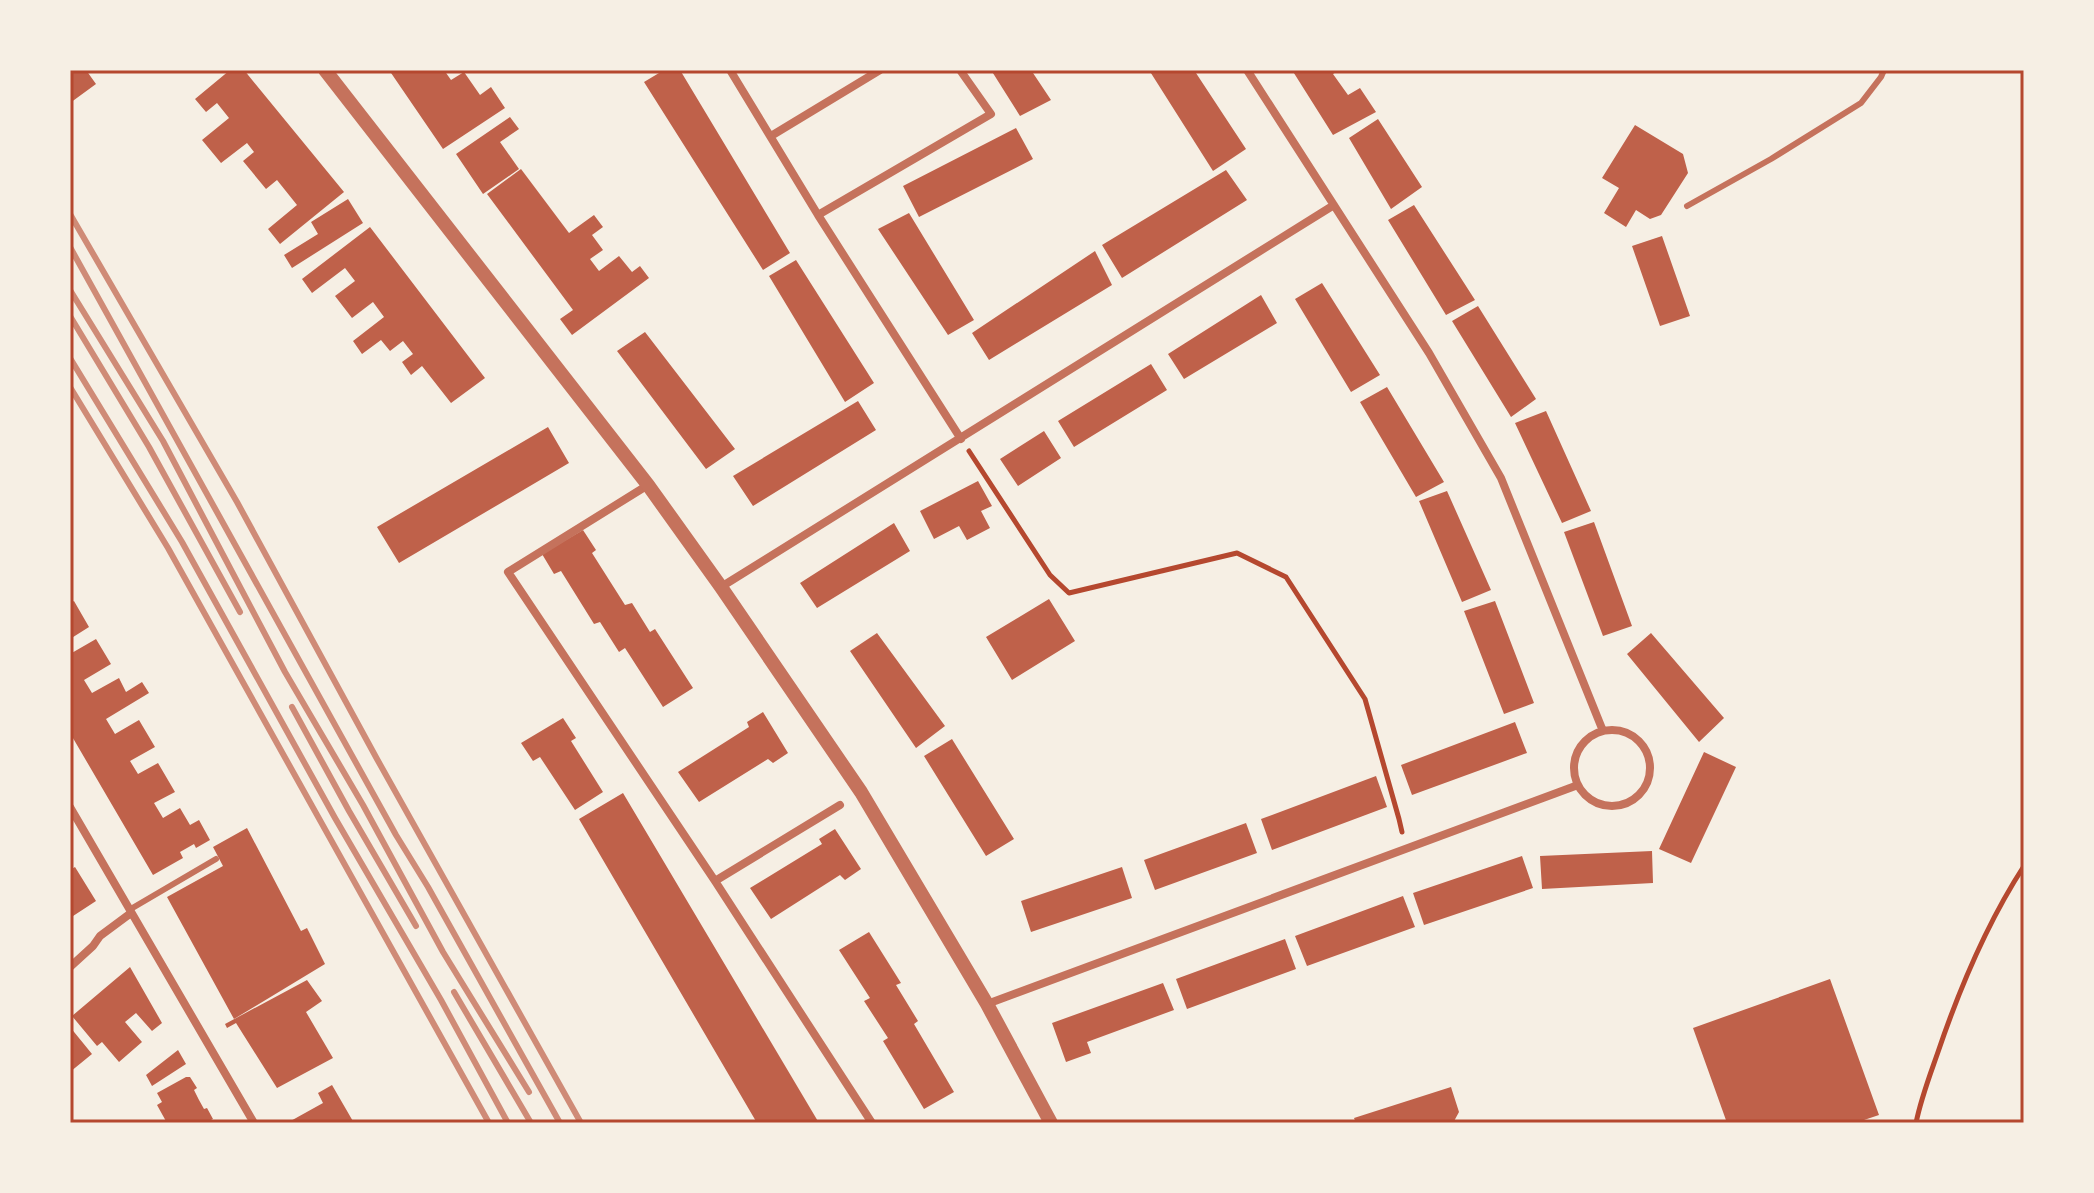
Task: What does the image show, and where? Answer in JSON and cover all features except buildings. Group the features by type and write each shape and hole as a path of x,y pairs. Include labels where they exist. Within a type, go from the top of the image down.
{"street":[{"path":"325,70 648,485 721,587 861,792 987,1004 1051,1123"},
{"path":"730,70 961,439"},
{"path":"771,136 880,70"},
{"path":"818,215 991,114 960,70"},
{"path":"1247,70 1429,353 1501,478 1603,731"},
{"path":"721,587 1334,205"},
{"path":"648,485 508,572 872,1123"},
{"path":"1616,730 1629,734 1647,752 1649,778 1635,800 1610,807 1597,804 1586,797 1578,785 1574,763 1583,743 1592,735 1616,730"},
{"path":"987,1004 1578,785"},
{"path":"715,881 840,805"},
{"path":"70,807 254,1123"},
{"path":"70,967 100,936 130,912"}],"lane":[{"path":"1687,206 1861,103 1884,70"},
{"path":"130,912 216,859"}],"path":[{"path":"961,439 1050,575 1069,593 1237,553 1286,577 1365,699 1399,819 1404,849"},
{"path":"1916,1123 1952,1009 1975,954 2024,866"}],"railway":[{"path":"70,214 237,502 581,1123"},
{"path":"70,247 396,835 560,1123"},
{"path":"70,290 163,441 285,672 363,805 443,952 529,1092"},
{"path":"70,316 149,447 240,612"},
{"path":"70,358 182,542 508,1123"},
{"path":"70,387 168,548 489,1123"},
{"path":"292,707 416,926"},
{"path":"454,992 531,1123"}]}
